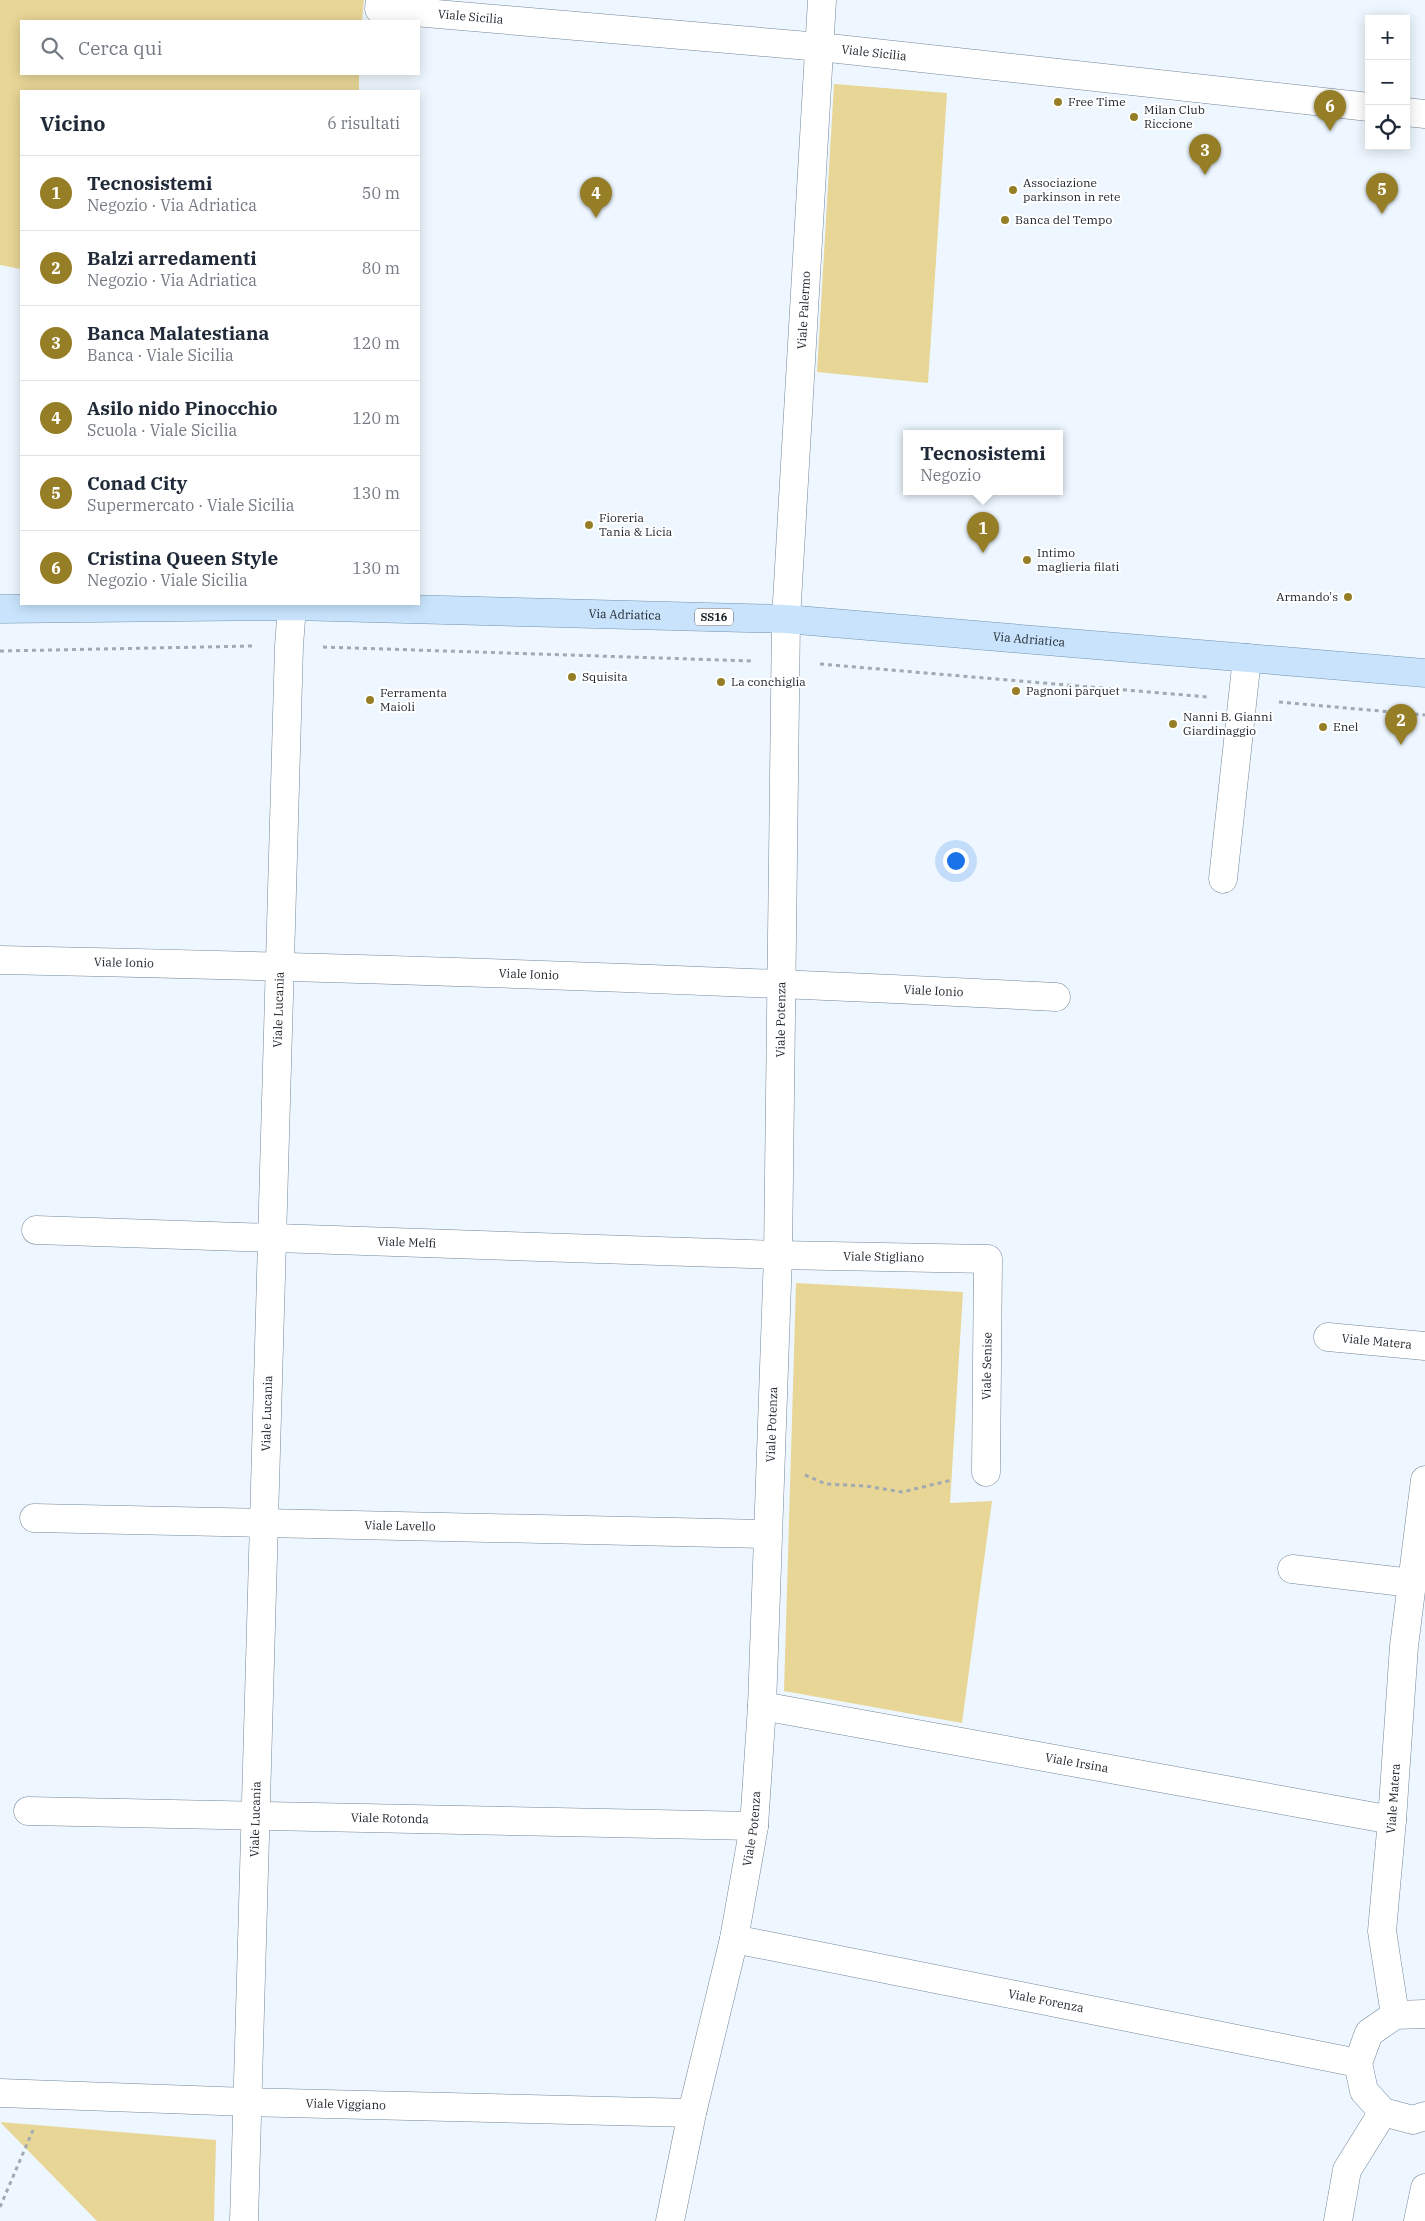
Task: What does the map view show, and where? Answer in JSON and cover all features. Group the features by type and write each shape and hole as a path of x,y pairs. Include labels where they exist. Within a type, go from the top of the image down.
{"main road":[{"name":"Via Adriatica","path":"0,609 292,606 786,619 1425,673"}],"street":[{"name":"Viale Palermo","path":"786,619 822,0"},
{"name":"Viale Sicilia","path":"380,4 820,48 1365,107"},
{"path":"1410,112 1425,114"},
{"name":"Viale Lucania","path":"244,2221 289,646 292,606"},
{"name":"Viale Potenza","path":"670,2221 692,2114 734,1939 754,1826 762,1706 778,1255 783,982 786,619"},
{"path":"1223,879 1247,658"},
{"name":"Viale Ionio","path":"0,960 281,966 783,982 1056,996"},
{"name":"Viale Melfi","path":"36,1230 778,1255"},
{"name":"Viale Stigliano","path":"778,1255 988,1259"},
{"name":"Viale Senise","path":"986,1472 988,1259"},
{"name":"Viale Matera","path":"1328,1337 1425,1346"},
{"name":"Viale Matera","path":"1395,2015 1382,1931 1404,1646 1425,1480"},
{"name":"Viale Lavello","path":"34,1518 767,1534"},
{"path":"1292,1569 1412,1583"},
{"name":"Viale Irsina","path":"762,1706 1392,1820"},
{"name":"Viale Rotonda","path":"28,1811 754,1826"},
{"name":"Viale Forenza","path":"734,1939 1358,2063"},
{"path":"1425,2014 1395,2015 1369,2033 1358,2063 1364,2091 1383,2112 1412,2120 1425,2116"},
{"name":"Viale Viggiano","path":"0,2093 48,2096 692,2114"},
{"path":"1338,2221 1347,2170 1383,2112"},
{"path":"1418,2221 1425,2188"}],"path":[{"path":"0,650 289,646 786,662 1425,715"},
{"path":"770,1459 826,1484 866,1486 902,1492 986,1472"},
{"path":"0,2207 48,2096"}],"shaded area":[{"path":"0,0 364,0 362,20 20,20 20,75 359,75 359,90 20,90 20,269 0,265"},
{"path":"834,84 947,93 928,383 817,372"},
{"path":"796,1283 963,1292 950,1503 992,1501 962,1723 784,1691"},
{"path":"0,2122 216,2140 214,2221 97,2221"}],"place":[{"name":"Free Time","path":"1058,102"},
{"name":"Milan Club Riccione","path":"1134,117"},
{"name":"Cristina Queen Style","path":"1330,131"},
{"name":"Banca Malatestiana","path":"1205,175"},
{"name":"Associazione parkinson in rete","path":"1013,190"},
{"name":"Conad City","path":"1382,214"},
{"name":"Asilo nido Pinocchio","path":"596,218"},
{"name":"Banca del Tempo","path":"1005,220"},
{"name":"Fioreria Tania & Licia","path":"589,525"},
{"name":"Tecnosistemi","path":"983,553"},
{"name":"Intimo maglieria filati","path":"1027,560"},
{"name":"Armando's","path":"1348,597"},
{"name":"Squisita","path":"572,677"},
{"name":"La conchiglia","path":"721,682"},
{"name":"Pagnoni parquet","path":"1016,691"},
{"name":"Ferramenta Maioli","path":"370,700"},
{"name":"Nanni B. Gianni Giardinaggio","path":"1173,724"},
{"name":"Enel","path":"1323,727"},
{"name":"Balzi arredamenti","path":"1401,745"}]}
